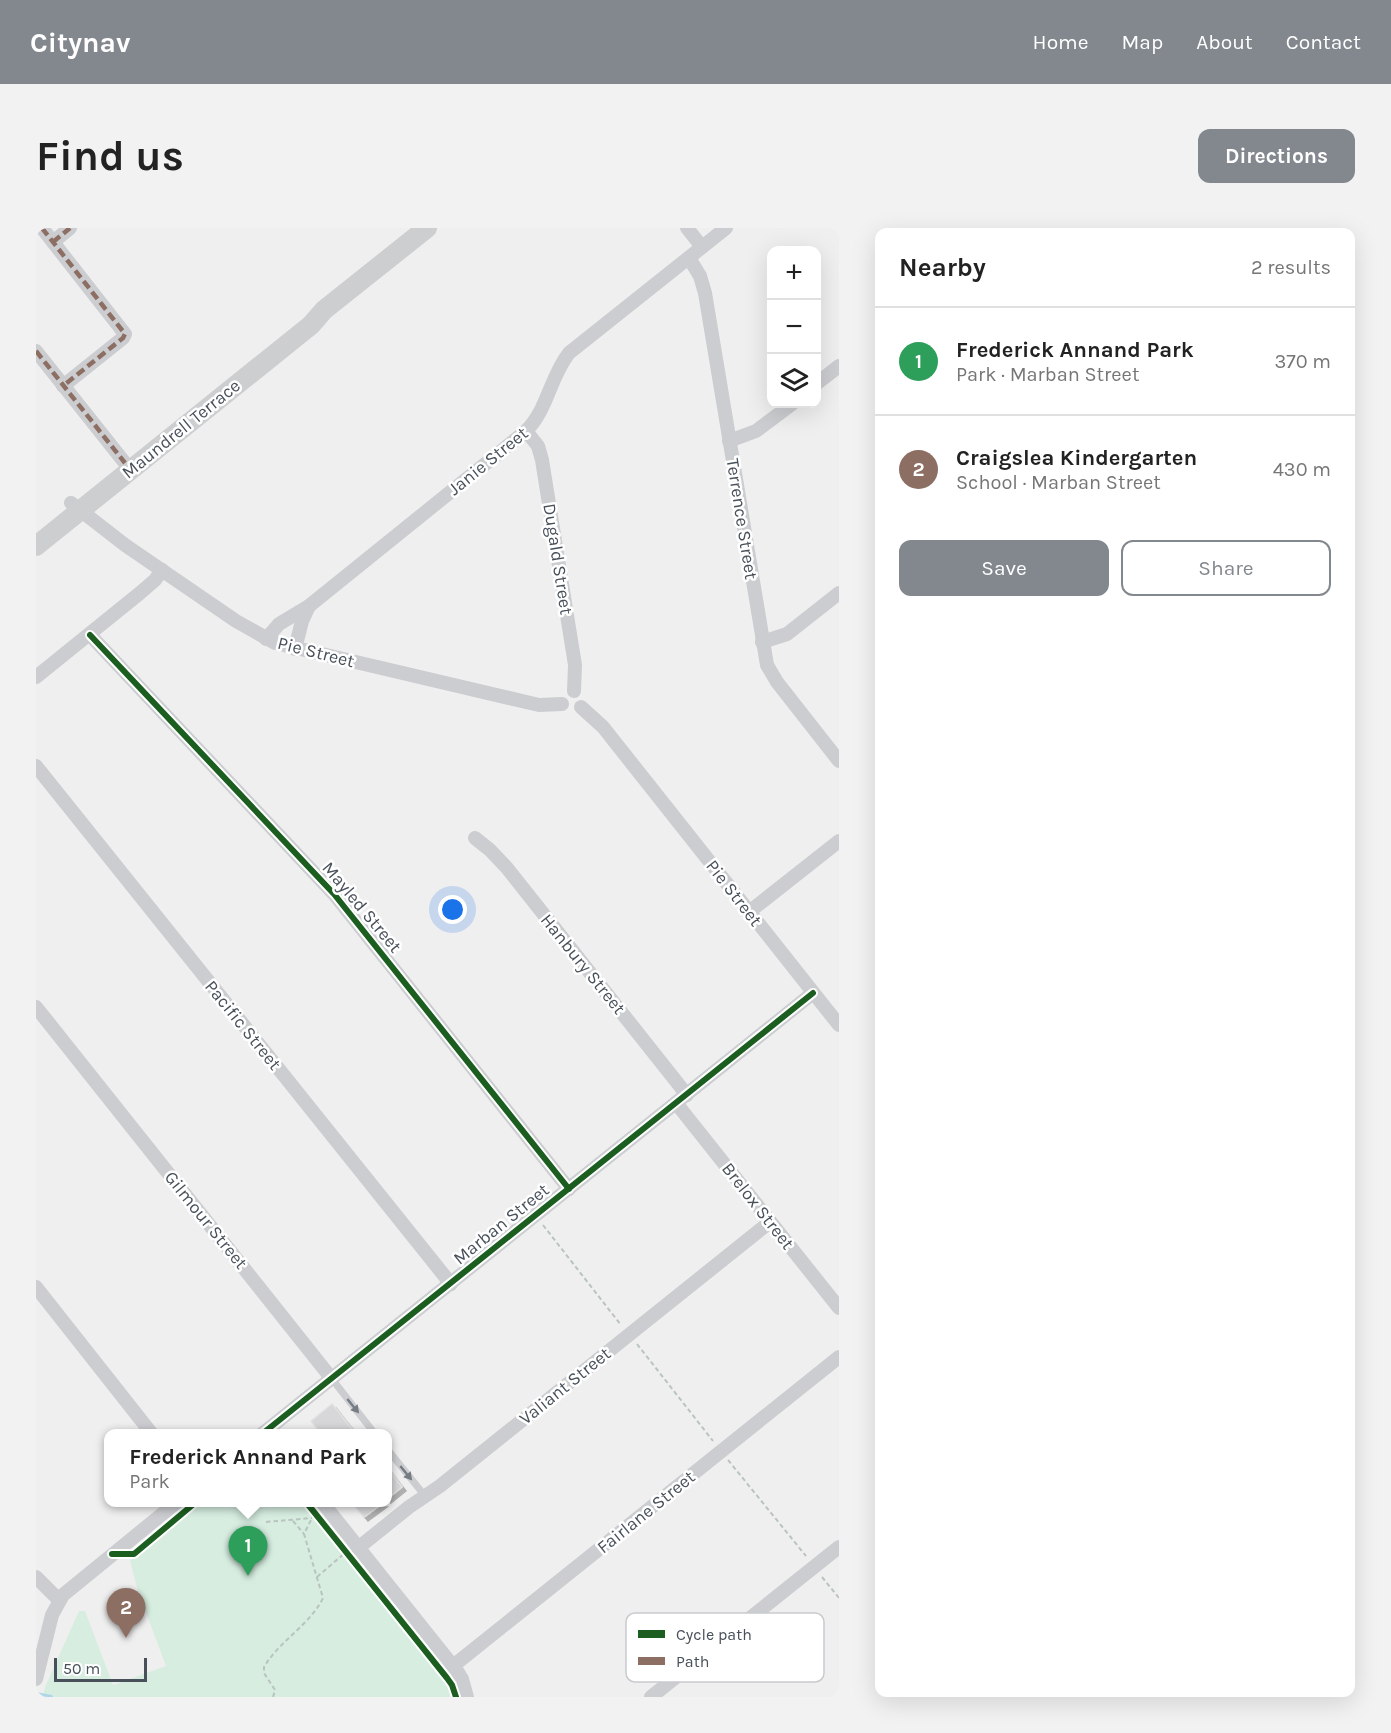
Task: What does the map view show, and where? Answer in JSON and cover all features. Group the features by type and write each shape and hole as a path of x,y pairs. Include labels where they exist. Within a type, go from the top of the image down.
{"main road":[{"name":"Maundrell Terrace","path":"36,532 76,507 141,460 311,325 324,310 427,228"},
{"name":"Maundrell Terrace","path":"36,546 124,463 306,319 324,310"}],"street":[{"path":"42,228 125,334 63,386"},
{"path":"53,242 70,228"},
{"path":"687,228 702,247"},
{"name":"Janie Street","path":"266,639 279,624 309,606 526,431 538,418 557,372 570,353 726,228"},
{"name":"Terrence Street","path":"689,258 700,276 705,293 767,666 839,761"},
{"path":"36,351 124,463"},
{"path":"821,380 839,366"},
{"path":"729,441 756,431 787,408"},
{"name":"Dugald Street","path":"526,431 538,446 542,460 575,665 574,691"},
{"name":"Pie Street","path":"76,507 162,570 266,639 295,649 539,705 562,704"},
{"path":"36,677 90,635 150,584 162,570"},
{"path":"762,642 787,634 839,593"},
{"path":"295,649 302,621 309,606"},
{"name":"Mayled Street","path":"90,635 334,894 569,1189"},
{"path":"574,691 582,697 581,707 572,712 566,710 562,704 564,694 574,691"},
{"name":"Pie Street","path":"581,707 603,727 839,1025"},
{"name":"Pacific Street","path":"36,766 451,1284"},
{"name":"Hanbury Street","path":"475,838 507,868 682,1099"},
{"path":"749,912 839,841"},
{"name":"Marban Street","path":"271,1429 813,993"},
{"name":"Gilmour Street","path":"36,1007 332,1379"},
{"name":"Brelox Street","path":"682,1099 771,1222 839,1308"},
{"name":"Valiant Street","path":"352,1554 409,1506 425,1496 771,1222"},
{"path":"36,1287 148,1429"},
{"name":"Fairlane Street","path":"453,1666 839,1357"},
{"path":"37,1672 52,1615 59,1600 79,1580 172,1507"},
{"path":"315,1511 453,1666 462,1679 467,1697"},
{"path":"756,1613 839,1547"},
{"path":"36,1577 59,1600"},
{"path":"651,1697 670,1682"}],"lane":[{"name":"Gilmour Street","path":"332,1379 371,1429"},
{"path":"392,1456 425,1496"}],"path":[{"path":"536,1215 625,1329"},
{"path":"634,1340 717,1445"},
{"path":"726,1457 809,1561"},
{"path":"266,1522 293,1521 315,1511"},
{"path":"315,1511 323,1524"},
{"path":"304,1534 315,1511"},
{"path":"273,1697 275,1690 264,1673 264,1667 280,1645 317,1610 323,1598 304,1534 293,1521"},
{"path":"318,1577 352,1554 338,1542"},
{"path":"819,1573 839,1598"}],"green space":[{"path":"197,1507 305,1507 453,1691 454,1697 43,1697 45,1687 79,1611 85,1611 113,1685 166,1666 138,1591 130,1561"}],"building":[{"path":"332,1404 352,1429 317,1429 311,1421"},
{"path":"392,1474 402,1487 392,1495"},
{"path":"355,1507 378,1507 364,1517"}],"waterway":[{"path":"36,1694 51,1697"}],"marked path":[{"path":"42,228 125,334 63,386"},
{"path":"53,242 70,228"},
{"path":"36,351 125,463"}],"cycle path":[{"path":"90,635 334,894 569,1189"},
{"path":"268,1429 813,993"},
{"path":"112,1554 134,1554 190,1507"},
{"path":"310,1507 447,1678 456,1697"}],"place":[{"name":"Frederick Annand Park","path":"248,1576"},
{"name":"Craigslea Kindergarten","path":"126,1638"}]}
